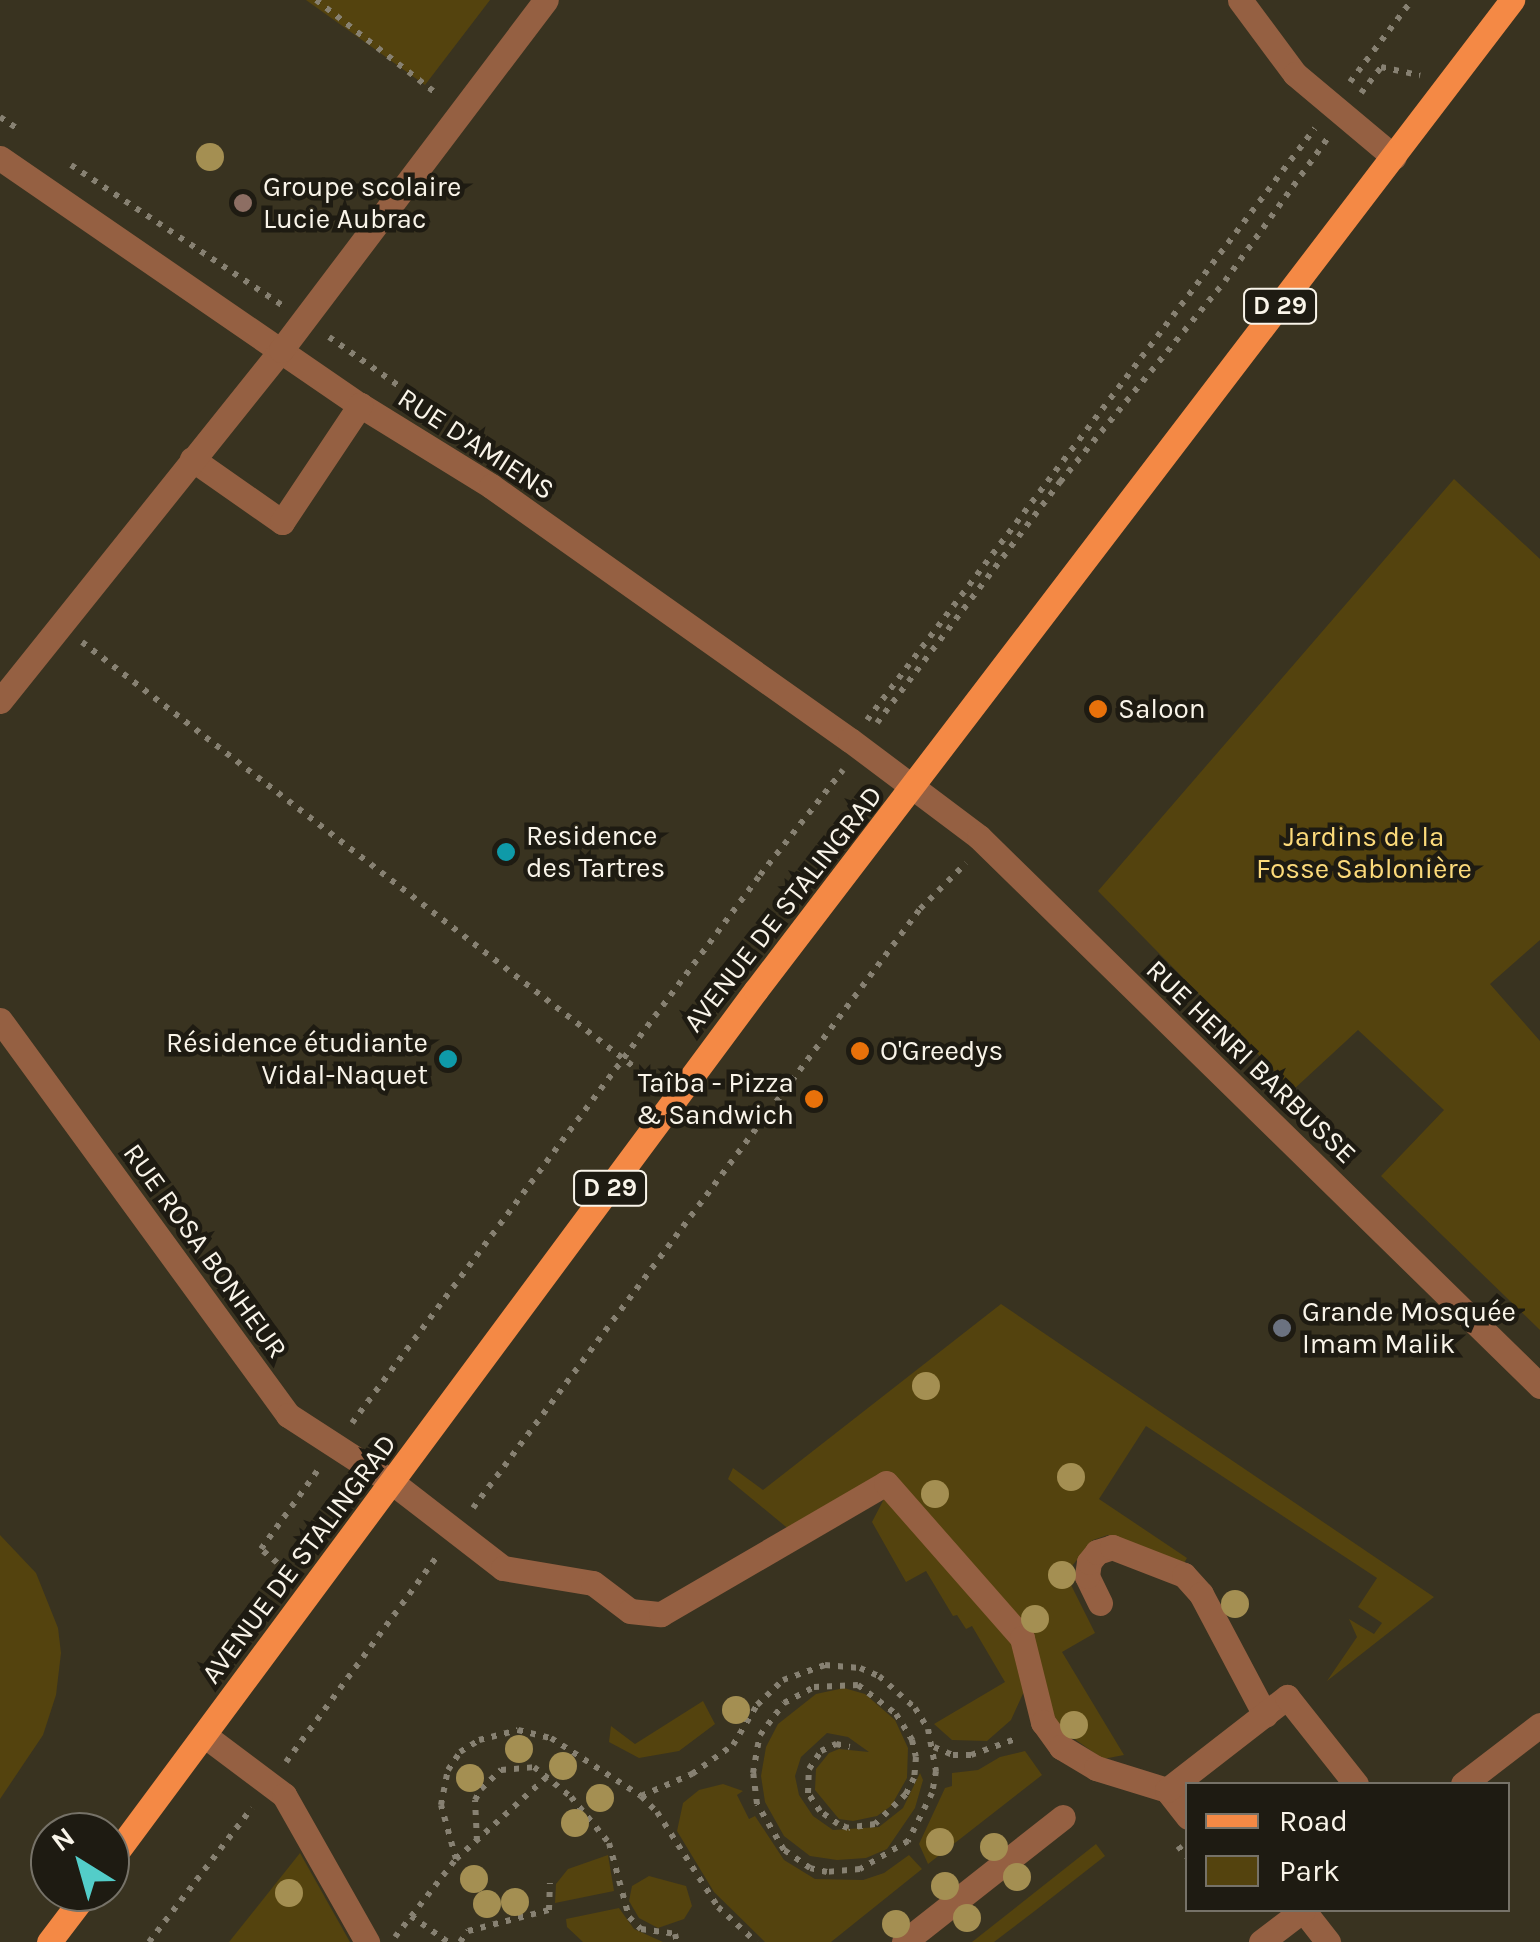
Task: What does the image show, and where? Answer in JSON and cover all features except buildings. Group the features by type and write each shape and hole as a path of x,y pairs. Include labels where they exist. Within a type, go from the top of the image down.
{"main road":[{"name":"AVENUE DE STALINGRAD","path":"130,1834 676,1099 1512,0"},
{"path":"49,1942 72,1912"}],"street":[{"path":"0,700 281,350 546,0"},
{"path":"1240,0 1295,74 1394,157"},
{"name":"RUE D'AMIENS","path":"0,158 360,405 491,486 914,787"},
{"path":"192,459 282,522 360,405"},
{"name":"RUE HENRI BARBUSSE","path":"914,787 985,844 1540,1386"},
{"name":"RUE ROSA BONHEUR","path":"0,1020 288,1415 393,1483 503,1568 593,1583 630,1611 660,1614 886,1482 1022,1638 1043,1722"},
{"path":"1100,1603 1087,1576 1089,1562 1096,1552 1112,1547 1184,1575 1201,1594 1265,1714"},
{"path":"1167,1790 1287,1698 1354,1782"},
{"path":"1043,1722 1062,1747 1085,1764 1167,1790 1185,1813"},
{"path":"1466,1782 1540,1725"},
{"path":"204,1735 284,1794 367,1942"},
{"path":"904,1942 1063,1817"},
{"path":"1261,1942 1300,1912"},
{"path":"1305,1912 1328,1942"}],"path":[{"path":"316,0 461,113"},
{"path":"855,744 1060,482 1225,280 1412,0"},
{"path":"312,1592 260,1550 855,744 1337,112 1381,67 1450,82"},
{"path":"58,624 676,1099"},
{"path":"150,1942 920,908 985,844"},
{"path":"641,1796 692,1774 733,1745 758,1705 783,1680 825,1665 860,1668 879,1676 914,1708 934,1747 932,1793 908,1841 860,1869 827,1872 810,1868 784,1850 756,1804 753,1773 757,1746 771,1718 798,1692 842,1683 871,1691 905,1726 917,1767 898,1806 875,1824 848,1828 838,1824 820,1811 808,1793 809,1769 821,1751 836,1744 850,1747"},
{"path":"934,1747 952,1755 992,1750 1043,1722"},
{"path":"456,1859 445,1827 441,1788 460,1752 499,1732 540,1732 641,1796 657,1812 718,1907 756,1942"},
{"path":"477,1841 475,1800 492,1776 517,1766 534,1767 548,1776 609,1843 629,1916 641,1928 675,1934 677,1942"},
{"path":"391,1942 456,1859 548,1776"},
{"path":"460,1942 468,1931 549,1910 550,1882"},
{"path":"412,1916 448,1942"}],"green space":[{"path":"306,0 490,0 425,85"},
{"name":"Jardins de la Fosse Sablonière","path":"1454,479 1540,559 1540,940 1490,984 1540,1041 1540,1330 1381,1176 1444,1110 1358,1030 1293,1090 1098,891"},
{"path":"1001,1304 1434,1597 1327,1681 1357,1637 1349,1619 1374,1634 1382,1623 1358,1607 1377,1578 1146,1426 1099,1499 1187,1558 1183,1565 1108,1535 1093,1540 1072,1566 1071,1585 1095,1633 1062,1652 1124,1755 1103,1759 1056,1726 1035,1643 893,1473 791,1531 728,1479 733,1468 763,1490"},
{"path":"886,1495 1014,1642 1026,1687 1011,1720 987,1741 952,1740 934,1724 1005,1682 972,1626 966,1629 957,1615 953,1616 926,1571 906,1582 872,1522"},
{"path":"0,1535 36,1573 58,1628 61,1653 56,1695 43,1735 0,1799"},
{"path":"844,1688 865,1694 895,1720 908,1748 907,1778 891,1806 877,1816 853,1821 839,1819 815,1790 816,1769 829,1753 839,1749 869,1752 848,1737 827,1733 801,1757 795,1776 799,1795 813,1816 833,1830 879,1827 903,1808 920,1773 923,1780 915,1808 887,1849 866,1858 837,1860 810,1856 784,1836 765,1802 761,1776 766,1747 778,1724 816,1694"},
{"path":"703,1701 715,1724 679,1751 639,1758 609,1742 611,1726 635,1744"},
{"path":"1025,1751 1042,1775 928,1864 919,1844 945,1788 952,1786 952,1773 978,1770 1000,1757"},
{"path":"723,1784 743,1791 737,1795 749,1819 755,1816 784,1860 815,1879 863,1880 884,1873 909,1855 922,1869 831,1942 765,1942 714,1892 677,1831 683,1803 699,1790"},
{"path":"1096,1844 1105,1856 994,1942 972,1942"},
{"path":"300,1853 350,1942 229,1942"},
{"path":"608,1855 614,1891 555,1903 556,1884 568,1869"},
{"path":"649,1876 686,1886 692,1906 684,1919 658,1928 639,1918 629,1901 632,1886"},
{"path":"619,1908 634,1929 663,1942 583,1942 567,1927 566,1919"}],"place":[{"name":"Groupe scolaire Lucie Aubrac","path":"243,203"},
{"name":"Saloon","path":"1098,709"},
{"name":"Residence des Tartres","path":"506,852"},
{"name":"O'Greedys","path":"860,1051"},
{"name":"Résidence étudiante Vidal-Naquet","path":"448,1059"},
{"name":"Taîba - Pizza & Sandwich","path":"814,1099"},
{"name":"Grande Mosquée Imam Malik","path":"1282,1328"}]}
